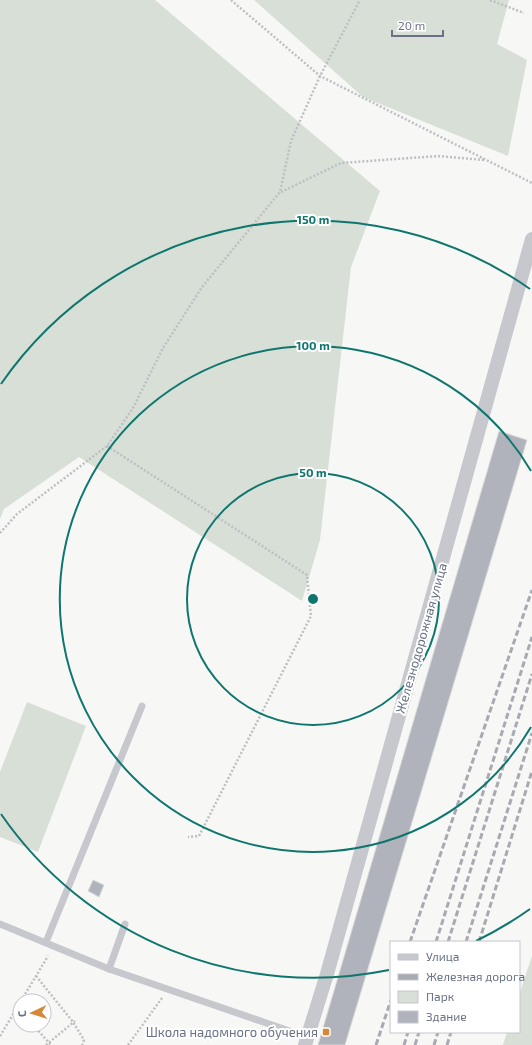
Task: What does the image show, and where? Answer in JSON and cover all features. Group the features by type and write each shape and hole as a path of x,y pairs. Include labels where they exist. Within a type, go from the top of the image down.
{"street":[{"name":"Железнодорожная улица","path":"306,1041 329,966 532,239"}],"lane":[{"path":"46,942 142,706"},
{"path":"0,924 109,969 306,1041"},
{"path":"109,969 125,924"}],"path":[{"path":"231,0 320,76 532,183"},
{"path":"280,192 291,141 320,76 360,0"},
{"path":"490,0 524,13"},
{"path":"0,533 17,514 107,446 133,408 163,348 202,287 280,192 341,163 438,156 486,160"},
{"path":"107,446 307,575 311,616 200,836 188,837"},
{"path":"26,993 54,946"},
{"path":"36,976 74,1022 84,1040 82,1045"},
{"path":"128,1045 168,990"},
{"path":"0,1036 12,1016"},
{"path":"46,1045 50,1044 74,1022"},
{"path":"40,1033 50,1044"}],"green space":[{"path":"0,0 155,0 380,191 351,267 320,540 302,601 79,457 4,509 0,519"},
{"path":"254,0 509,0 497,44 527,60 508,156 363,97"},
{"path":"27,702 86,726 38,852 0,837 0,772"},
{"path":"532,956 532,1045 503,1045 507,1033 520,1033 520,992"}],"building":[{"path":"499,431 527,440 345,1045 318,1045"},
{"path":"93,880 104,885 99,897 88,891"}],"railway":[{"path":"410,941 532,590"},
{"path":"436,941 532,637"},
{"path":"448,941 532,674"},
{"path":"466,941 532,733"},
{"path":"479,941 532,771"},
{"path":"376,1045 390,1003"},
{"path":"404,1045 408,1033"},
{"path":"415,1045 419,1033"},
{"path":"434,1045 438,1033"},
{"path":"447,1045 451,1033"}],"place":[{"name":"Школа надомного обучения","path":"326,1032"}]}
